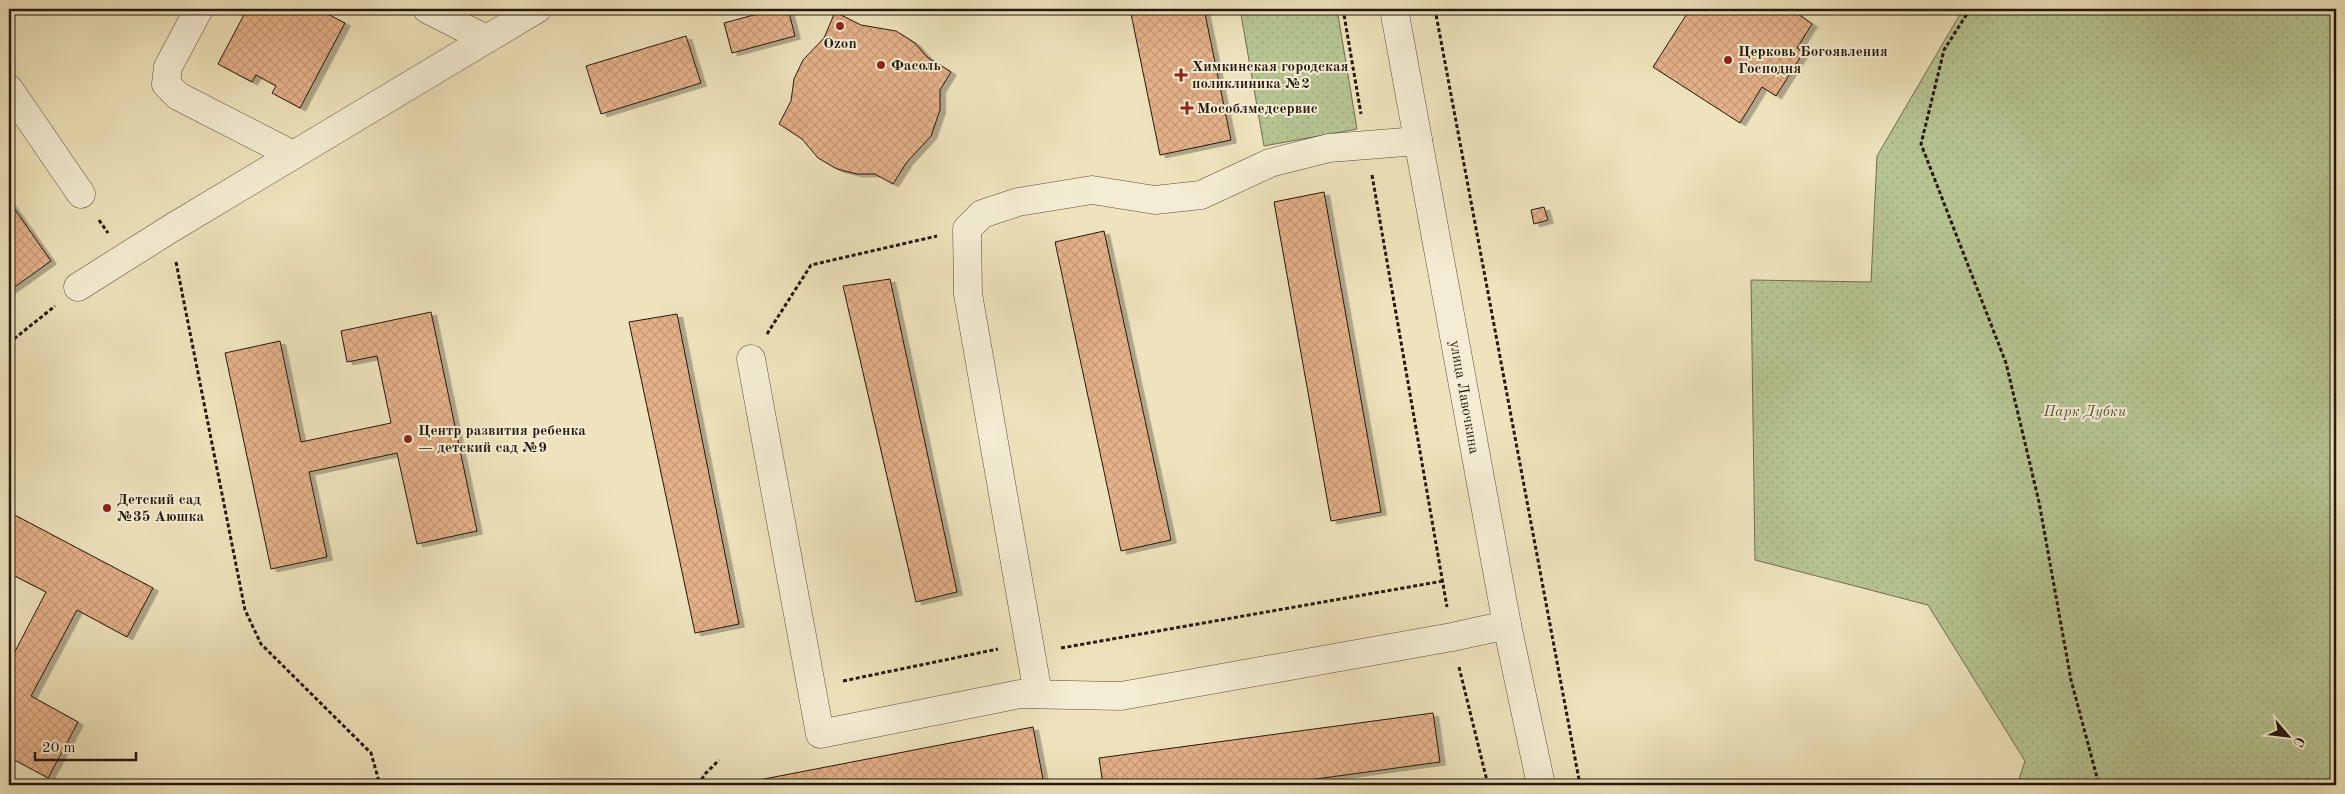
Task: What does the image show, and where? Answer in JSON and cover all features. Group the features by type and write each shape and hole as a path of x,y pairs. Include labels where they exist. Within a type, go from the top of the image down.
{"street":[{"path":"199,9 168,67 166,84 178,96 293,155"},
{"path":"427,9 486,39"},
{"path":"78,287 170,229 537,9"},
{"name":"улица Лавочкина","path":"1394,9 1507,624 1541,785"},
{"path":"9,89 82,194"},
{"path":"1038,694 968,294 967,229 982,214 1018,202 1092,190 1155,200 1201,195 1270,162 1329,148 1418,141"},
{"path":"752,359 820,734 1020,694 1121,696 1452,637 1507,624"}],"path":[{"path":"1344,9 1452,637 1488,785"},
{"path":"1435,9 1580,785"},
{"path":"1970,9 1944,50 1920,144 2006,363 2039,502 2071,680 2099,785"},
{"path":"82,194 124,258"},
{"path":"170,229 245,610 261,644 371,753 380,785"},
{"path":"752,359 811,265 967,229"},
{"path":"9,343 78,287"},
{"path":"812,688 998,649 1048,650 1442,581"},
{"path":"698,785 704,774 720,760"}],"green space":[{"path":"1240,9 1337,9 1357,129 1264,146"},
{"name":"Парк Дубки","path":"1963,9 2336,9 2336,785 2017,785 2025,761 1928,605 1755,560 1751,280 1871,282 1877,156"}],"building":[{"path":"247,9 300,9 311,14 314,9 318,9 345,23 300,108 272,93 276,86 256,75 252,82 218,64"},
{"path":"776,9 788,9 795,36 732,53 724,23"},
{"name":"Химкинская городская поликлиника №2","path":"1130,9 1204,9 1231,140 1160,155"},
{"name":"Церковь Богоявления Господня","path":"1690,9 1791,9 1812,24 1797,48 1803,53 1776,96 1762,87 1740,123 1653,67"},
{"path":"835,12 861,25 896,31 915,43 927,57 951,72 940,90 940,110 931,136 907,162 893,184 875,174 857,174 837,169 818,158 802,139 779,124 791,101 794,79 803,60 824,38"},
{"path":"686,36 701,83 601,114 586,66"},
{"path":"1324,192 1381,512 1331,521 1274,202"},
{"path":"9,201 51,261 9,291"},
{"path":"1544,207 1548,220 1534,224 1531,210"},
{"path":"1104,231 1171,540 1121,551 1055,242"},
{"path":"890,279 957,592 916,602 843,286"},
{"path":"431,312 477,531 417,544 397,453 309,472 327,557 271,569 225,353 280,341 301,442 391,423 377,356 347,362 341,331"},
{"path":"677,314 739,624 695,633 629,322"},
{"path":"9,512 153,588 127,637 77,610 31,696 78,722 48,778 9,757 9,663 46,592 9,573"},
{"path":"1433,713 1440,762 1272,785 1103,785 1099,758"},
{"path":"1033,727 1043,779 1011,785 733,785"}],"place":[{"name":"Ozon","path":"840,26"},
{"name":"Церковь Богоявления Господня","path":"1728,60"},
{"name":"Фасоль","path":"881,65"},
{"name":"Химкинская городская поликлиника №2","path":"1181,75"},
{"name":"Мособлмедсервис","path":"1187,108"},
{"name":"Центр развития ребенка — детский сад №9","path":"408,439"},
{"name":"Детский сад №35 Аюшка","path":"107,508"}]}
